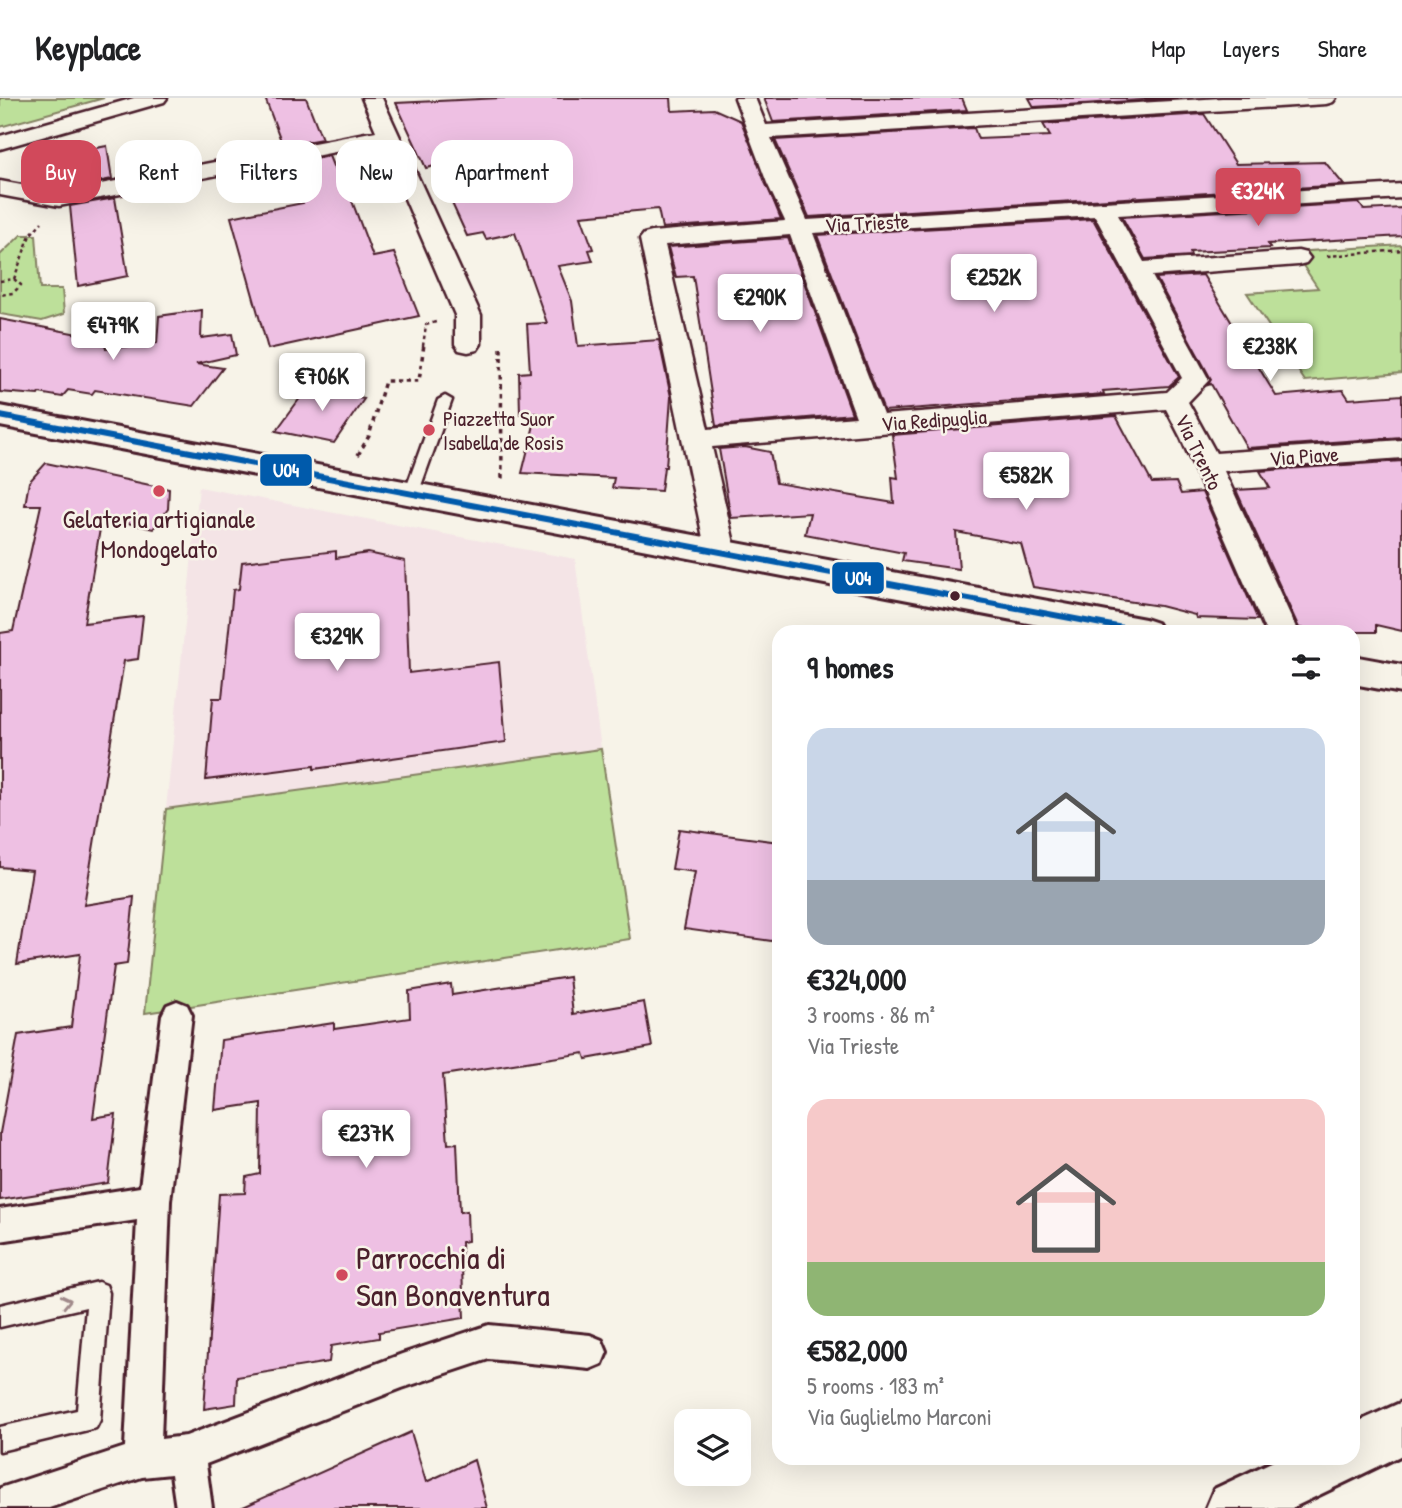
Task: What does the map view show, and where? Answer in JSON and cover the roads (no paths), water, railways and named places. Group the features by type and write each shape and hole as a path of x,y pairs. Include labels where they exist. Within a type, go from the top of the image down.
{"main road":[{"path":"1,418 1107,625"},
{"path":"1360,671 1402,679"},
{"path":"1360,1448 1402,1428"},
{"path":"1233,1508 1324,1465"}],"street":[{"path":"0,131 119,98"},
{"path":"0,143 157,98"},
{"path":"372,98 468,315 468,344"},
{"path":"745,98 799,227 873,425"},
{"path":"984,98 993,118"},
{"path":"758,132 1326,98"},
{"path":"0,188 59,199 388,135"},
{"name":"Via Trieste","path":"721,552 652,239 799,227 1402,191"},
{"name":"Via Trento","path":"1103,209 1196,380 1174,400 1206,463 1279,625"},
{"path":"1136,270 1298,258"},
{"name":"Via Redipuglia","path":"694,439 1174,400"},
{"name":"Via Piave","path":"1206,463 1402,449"},
{"path":"142,1459 154,1200 177,1014"},
{"path":"0,1225 154,1200"},
{"path":"0,1506 142,1459 186,1454 402,1371 489,1342 590,1352"},
{"path":"186,1454 194,1508"}],"lane":[{"path":"411,494 445,400"},
{"path":"0,1316 98,1293 88,1420 0,1440"}],"place":[{"name":"Piazzetta Suor Isabella de Rosis","path":"429,430"},
{"name":"Gelateria artigianale Mondogelato","path":"159,491"},
{"name":"Parrocchia di San Bonaventura","path":"342,1275"}]}
